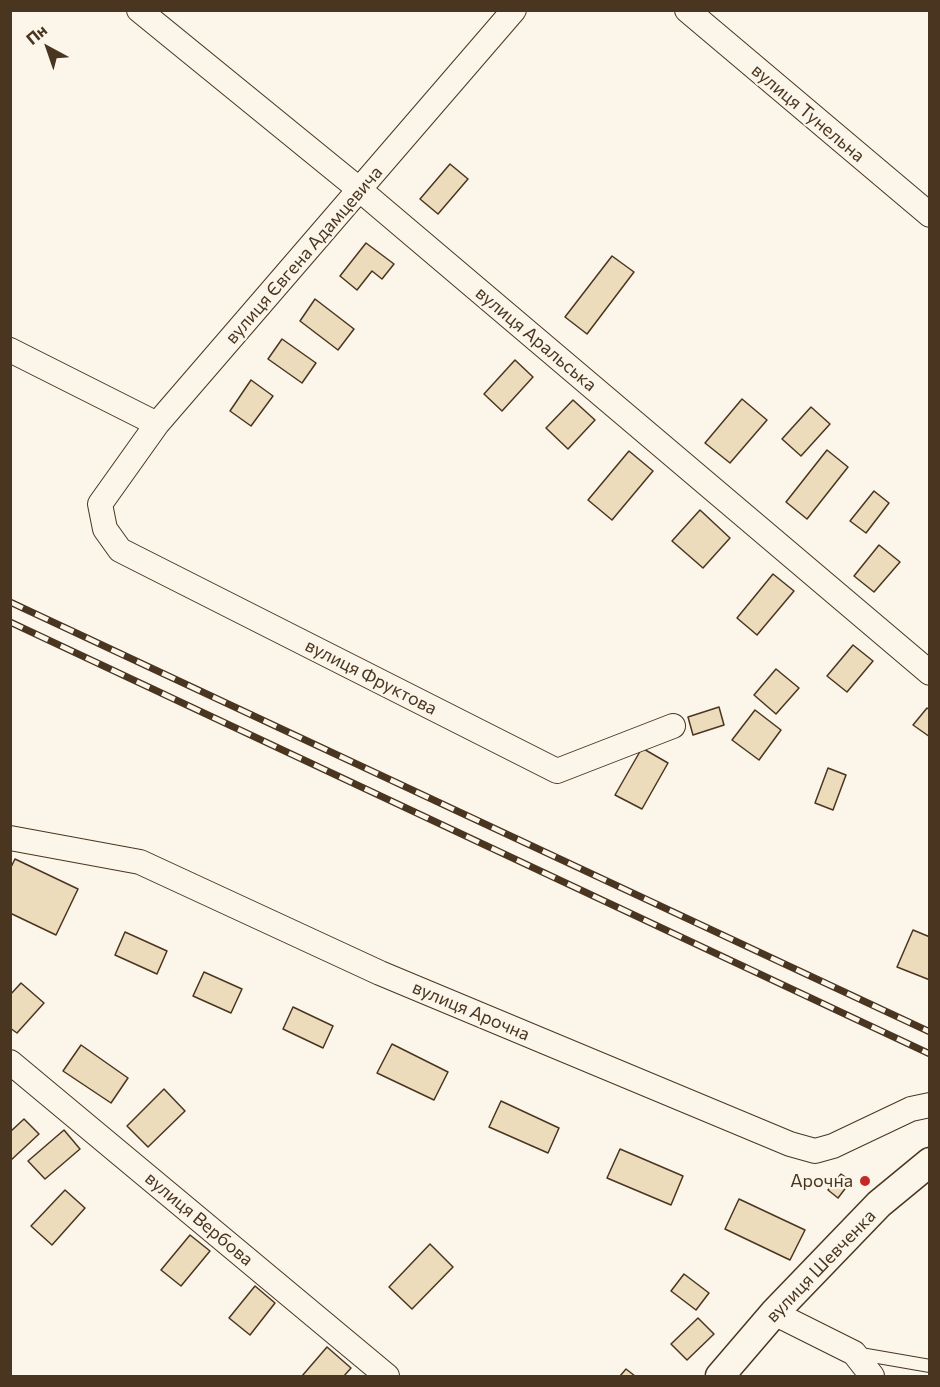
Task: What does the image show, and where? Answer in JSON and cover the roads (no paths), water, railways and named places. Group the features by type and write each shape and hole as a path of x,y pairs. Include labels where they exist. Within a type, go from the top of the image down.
{"street":[{"name":"вулиця Аральська","path":"139,10 360,190 930,673"},
{"name":"вулиця Євгена Адамцевича","path":"100,504 157,424 514,10"},
{"name":"вулиця Тунельна","path":"687,10 930,215"},
{"path":"10,350 157,424"},
{"name":"вулиця Фруктова","path":"100,504 105,529 120,550 557,771 673,726"},
{"name":"вулиця Арочна","path":"10,838 140,862 380,973 798,1146 815,1151 833,1146 911,1109 930,1106"},
{"name":"вулиця Вербова","path":"10,1062 387,1377"},
{"name":"вулиця Шевченка","path":"720,1377 774,1313 879,1204 930,1162"},
{"path":"774,1313 854,1353 872,1377"}],"lane":[{"path":"854,1353 930,1366"}],"railway":[{"path":"10,602 930,1032"},
{"path":"10,622 930,1054"}],"place":[{"name":"Арочна","path":"865,1181"}]}
